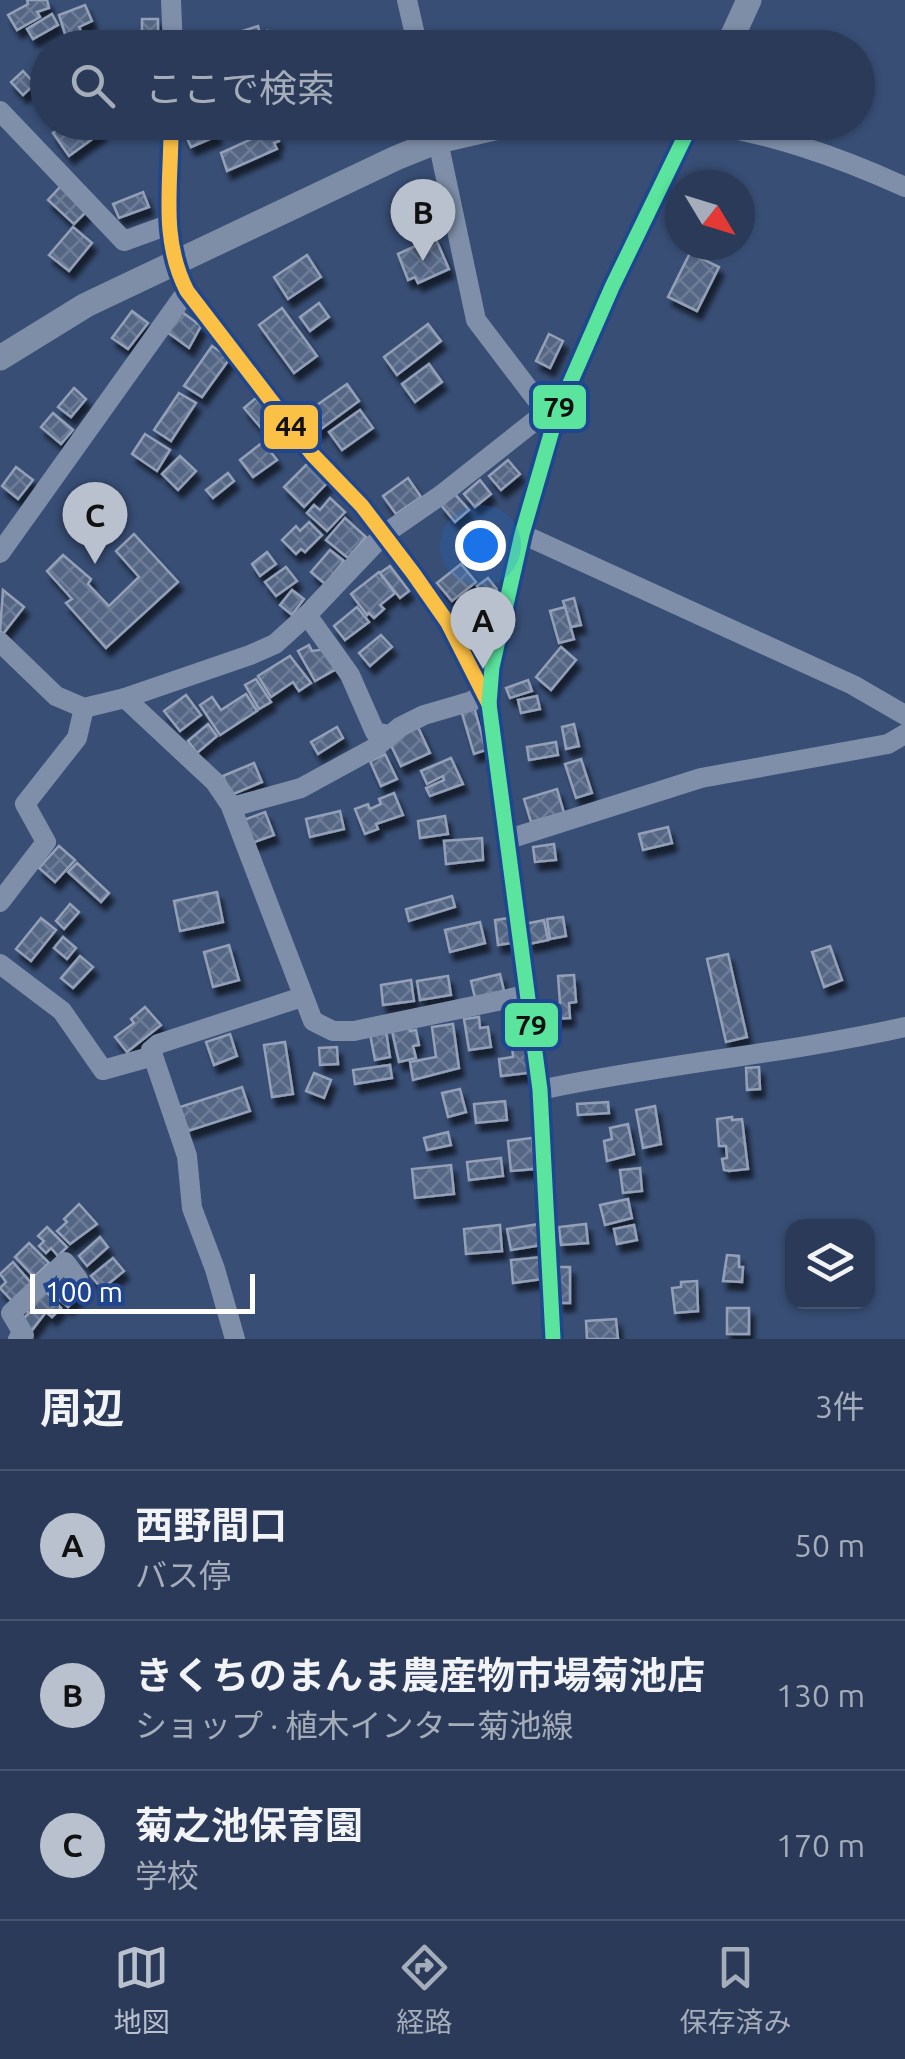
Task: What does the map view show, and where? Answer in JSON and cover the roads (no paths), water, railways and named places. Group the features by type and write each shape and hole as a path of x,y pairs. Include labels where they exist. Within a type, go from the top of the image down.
{"main road":[{"path":"736,30 750,0"},
{"path":"0,358 86,305 396,158 424,140"}],"street":[{"path":"170,0 171,30"},
{"path":"407,0 414,30"},
{"path":"0,111 124,240 168,225"},
{"path":"170,140 168,225 174,266 187,291 302,440 362,506 448,622 486,698 540,1090 553,1339"},
{"path":"438,140 476,320 552,412"},
{"path":"486,698 552,412 686,140"},
{"path":"785,140 838,157 905,187"},
{"path":"0,553 187,291"},
{"path":"0,642 56,696 84,708 125,698 275,644 383,535 442,496 552,412"},
{"path":"522,534 853,685 905,714"},
{"path":"307,615 350,675 375,732 388,734"},
{"path":"125,698 215,782 232,807 313,1021 333,1031 354,1031 526,994"},
{"path":"232,807 301,788 376,747 388,734 424,715 486,698"},
{"path":"0,902 46,842 25,804 77,738 84,708"},
{"path":"506,840 701,778 888,744 905,734"},
{"path":"0,964 62,1011 103,1070 153,1056"},
{"path":"235,1339 215,1268 192,1208 187,1156 151,1050 158,1044 302,997"},
{"path":"540,1090 620,1073 848,1040 905,1027"},
{"path":"18,1339 24,1335 11,1313 66,1262 78,1278"}],"place":[{"name":"きくちのまんま農産物市場菊池店","path":"423,261"},
{"name":"菊之池保育園","path":"95,564"},
{"name":"西野間口","path":"483,669"}]}
